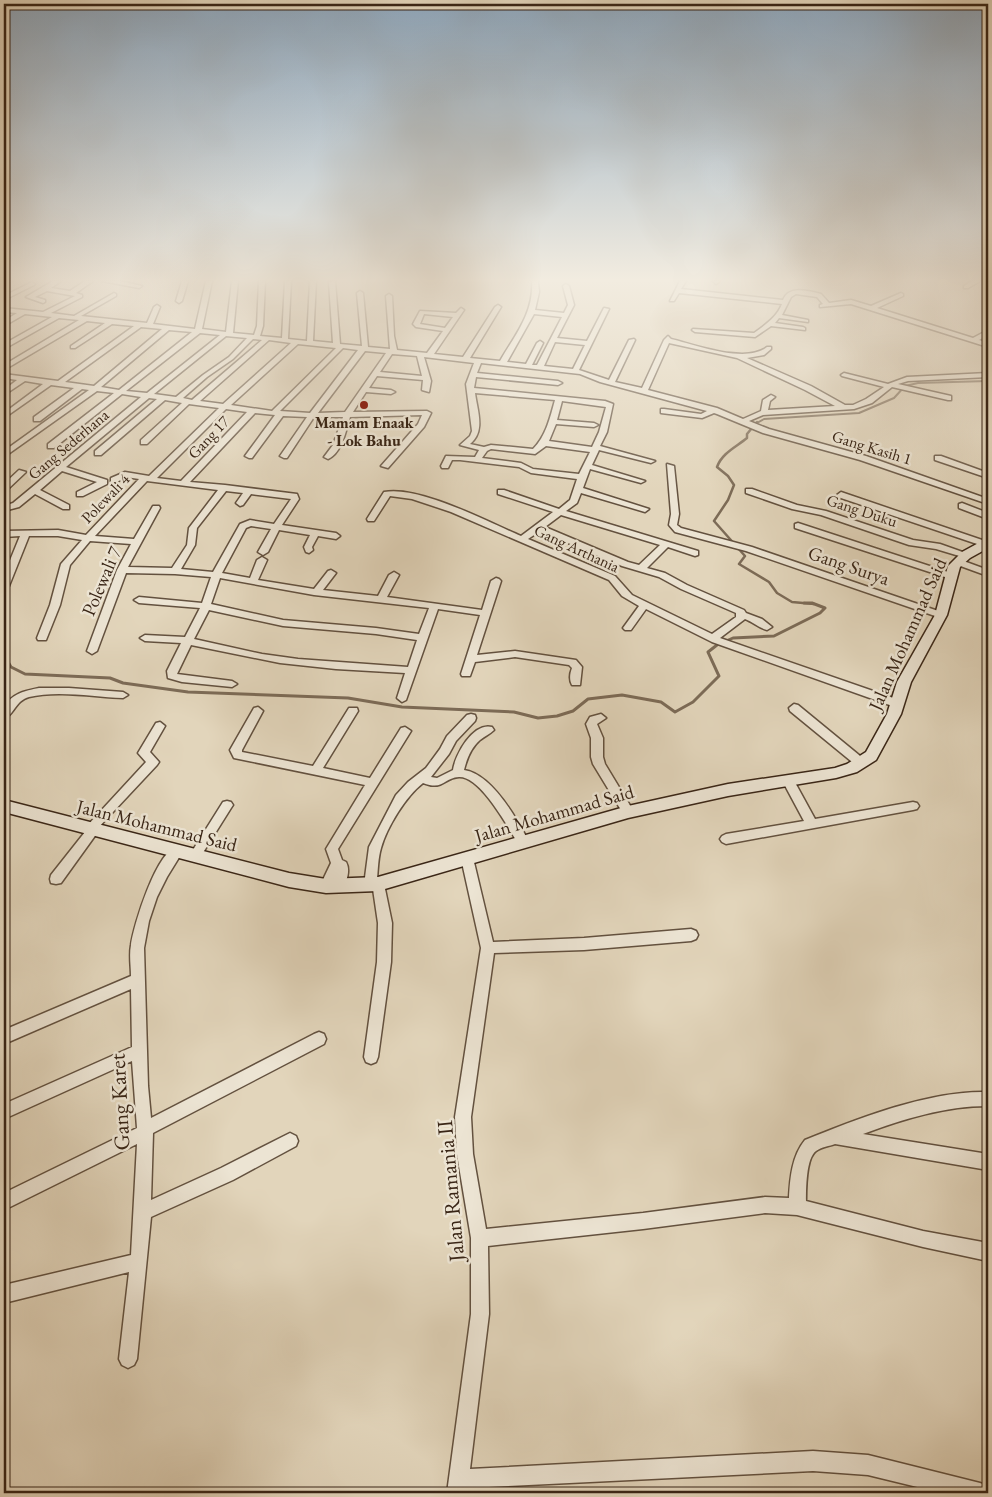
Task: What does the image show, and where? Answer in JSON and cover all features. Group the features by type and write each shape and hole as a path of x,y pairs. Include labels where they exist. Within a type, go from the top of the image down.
{"street":[{"path":"4,368 32,351"},
{"path":"60,383 104,351"},
{"path":"4,455 96,388 140,351"},
{"path":"51,446 173,351"},
{"name":"Gang Sederhana","path":"4,509 14,506 148,395 205,351"},
{"path":"178,399 205,376 231,358 236,351"},
{"path":"144,442 252,351"},
{"name":"Polewali 4","path":"42,638 55,605 64,568 88,538 224,407 286,351"},
{"path":"249,456 277,413 335,351"},
{"path":"284,456 312,415 362,351"},
{"name":"Gang Kasih 1","path":"381,351 575,372 714,410 766,431 863,458 988,502"},
{"path":"429,356 433,351"},
{"path":"465,360 471,351"},
{"path":"502,364 510,351"},
{"path":"528,366 536,351"},
{"path":"539,368 548,351"},
{"path":"575,372 584,351"},
{"path":"611,383 627,351"},
{"path":"644,391 663,351"},
{"path":"714,351 738,357 799,384 844,408"},
{"path":"738,357 762,354 766,351"},
{"path":"328,457 337,445 347,415 374,374 392,352"},
{"path":"420,355 426,380 426,390"},
{"path":"478,361 472,375 470,390 476,431 474,437 464,445 484,449 491,447 535,452 544,443 553,422 559,398"},
{"path":"374,374 426,380"},
{"path":"472,375 558,383"},
{"path":"844,375 948,398"},
{"path":"744,422 750,417 764,413 844,408 869,401 896,386 916,378 988,375"},
{"path":"4,376 164,397 252,411 312,415 427,414 421,425 385,466"},
{"path":"4,392 24,378"},
{"path":"4,416 50,382"},
{"path":"36,419 81,386"},
{"path":"364,390 391,392"},
{"name":"Gang Arthania","path":"470,390 605,403 610,406 603,432 582,477 574,501 522,540"},
{"path":"98,454 164,397"},
{"path":"764,413 767,400 770,397"},
{"path":"664,411 702,416 714,410"},
{"name":"Gang 17","path":"184,483 252,411"},
{"path":"553,422 594,425"},
{"path":"544,443 595,448 651,460"},
{"path":"477,460 484,449"},
{"path":"445,466 451,458 477,460 521,465 531,470 582,477"},
{"path":"938,458 988,476"},
{"path":"587,466 641,481"},
{"name":"Gang Surya","path":"670,466 674,528 742,547 941,615"},
{"path":"61,468 104,482 80,494"},
{"path":"4,488 22,472"},
{"path":"114,480 126,474 148,479 294,496 295,498 276,526 252,581"},
{"path":"175,571 191,545 193,528 225,487"},
{"path":"578,489 645,509"},
{"path":"34,490 66,507"},
{"path":"240,503 250,490"},
{"name":"Gang Duku","path":"748,491 795,507 823,513 912,543 936,546 958,564"},
{"path":"501,492 696,553"},
{"path":"371,519 387,494 401,494 443,506 522,540"},
{"path":"842,494 987,543"},
{"path":"962,506 988,516"},
{"path":"137,542 156,508"},
{"path":"232,684 182,680 172,676 172,671 206,606 216,575 244,525 250,523 276,526 336,536"},
{"path":"798,526 958,564 988,573"},
{"path":"540,528 625,564 662,575 684,587 738,610 742,615 759,621 767,627"},
{"path":"4,586 26,533"},
{"name":"Polewali 7","path":"4,534 58,533 88,538 137,542 122,570 92,651"},
{"path":"309,550 308,547 316,533"},
{"name":"Gang Arthania","path":"522,540 612,578 618,582 620,590 644,605 715,639 898,704"},
{"name":"Jalan Mohammad Said","path":"4,806 289,880 331,887 374,884 628,812 728,790 836,773 852,768 871,756 898,704 904,682 941,615 958,564 987,543"},
{"path":"642,568 667,544"},
{"path":"4,562 14,562"},
{"path":"122,570 175,571 216,575 317,592 486,613"},
{"path":"317,592 331,573"},
{"path":"380,599 394,576"},
{"path":"466,674 496,581"},
{"path":"139,600 206,606 283,623 376,631 422,638"},
{"path":"628,628 644,605"},
{"path":"402,698 410,670 434,606"},
{"path":"715,639 741,618 742,615"},
{"path":"146,638 162,637 189,641 284,660 410,670"},
{"path":"470,659 516,654 572,662 577,667 575,674 576,683"},
{"path":"4,715 15,700 26,694 61,692 123,695"},
{"path":"794,708 861,763"},
{"path":"258,711 236,753 241,756 374,783"},
{"path":"316,771 353,711"},
{"path":"371,1057 384,962 384,923 374,884 372,861 375,847 400,798 412,784 438,761 459,730 471,718"},
{"path":"601,718 594,720 591,724 597,738 597,757 616,795 628,812"},
{"path":"56,879 105,812 153,762 144,753 160,726"},
{"path":"458,773 464,752 476,738 488,730"},
{"path":"331,887 337,863 333,854 333,847 374,783 404,731"},
{"path":"422,777 429,781 438,782 458,773 468,775 486,789 504,810 523,842"},
{"path":"788,780 812,824"},
{"path":"195,856 227,805"},
{"path":"726,839 913,806"},
{"name":"Gang Karet","path":"128,1359 142,1213 145,1131 139,1051 138,948 143,916 155,885 177,851"},
{"name":"Jalan Ramania II","path":"458,1486 480,1314 479,1238 465,1154 463,1117 488,948 467,858"},
{"path":"488,948 584,944 691,935"},
{"path":"4,1037 139,979"},
{"path":"4,1202 145,1131 319,1039"},
{"path":"4,1112 139,1051"},
{"path":"797,1207 802,1160 806,1149 811,1145 901,1115 963,1098 984,1097"},
{"path":"834,1137 988,1162"},
{"path":"142,1213 227,1174 290,1141"},
{"path":"479,1238 643,1221 765,1205 797,1207 923,1239 988,1252"},
{"path":"4,1294 137,1262"},
{"path":"458,1486 813,1461 868,1465 980,1493"}],"waterway":[{"path":"756,424 764,419 859,413 894,398 905,386 918,383 988,381"},
{"path":"756,424 747,434 747,438 726,454 719,462 717,467 728,476 734,485 728,500 714,521 745,556 739,564 769,582 777,593 792,602 814,604"},
{"path":"4,655 11,667 25,674 110,678 123,683 188,692 348,698 402,707 514,712 538,718 557,716 573,711 588,699 622,695 661,702 675,712 693,702 719,676 708,652 717,645 733,638 774,636 820,613 825,608 812,603 804,603"}],"place":[{"name":"Mamam Enaak - Lok Bahu","path":"364,405"}]}
